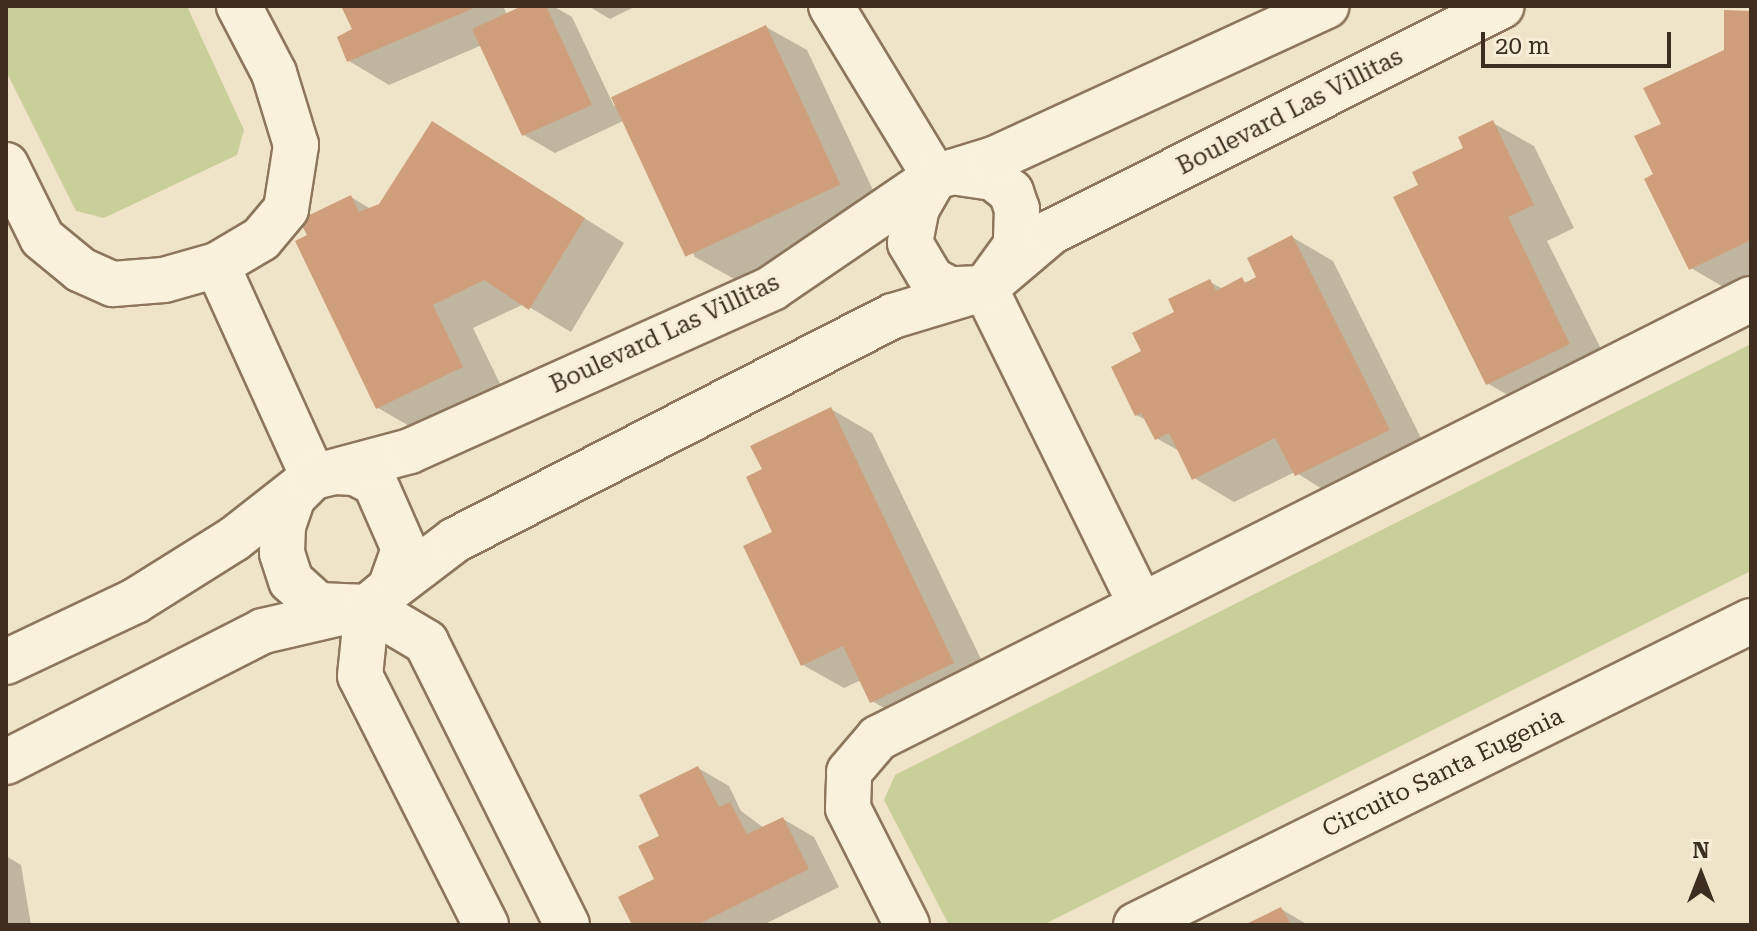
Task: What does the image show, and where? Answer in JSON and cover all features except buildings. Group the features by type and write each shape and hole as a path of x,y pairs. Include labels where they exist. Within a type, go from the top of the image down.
{"street":[{"path":"6,165 42,238 81,270 113,284 164,280 217,265 261,239 286,209 296,145 274,73 239,6"},
{"path":"831,6 935,177"},
{"name":"Boulevard Las Villitas","path":"6,662 135,601 234,539 313,477 410,451 772,288 935,177 994,159 1326,6"},
{"name":"Boulevard Las Villitas","path":"6,762 263,631 367,607 455,540 893,316 985,288 1051,232 1502,6"},
{"path":"935,177 971,172 993,178 1011,192 1017,209 1016,245 985,288"},
{"path":"935,177 910,228 915,257 932,280 950,289 985,288"},
{"path":"217,265 313,477"},
{"path":"985,288 1141,605"},
{"path":"907,925 848,808 849,772 878,738 1751,299"},
{"path":"486,925 360,676 367,607 390,588 401,566 404,549 397,528 375,483 355,473 313,477 293,497 283,526 282,553 291,581 318,605 367,607 426,642 567,925"},
{"name":"Circuito Santa Eugenia","path":"1136,925 1751,621"}],"green space":[{"path":"6,6 187,6 244,130 237,155 104,218 76,211 6,71"},
{"path":"1751,344 1751,571 1043,925 949,925 884,800 895,775"}]}
